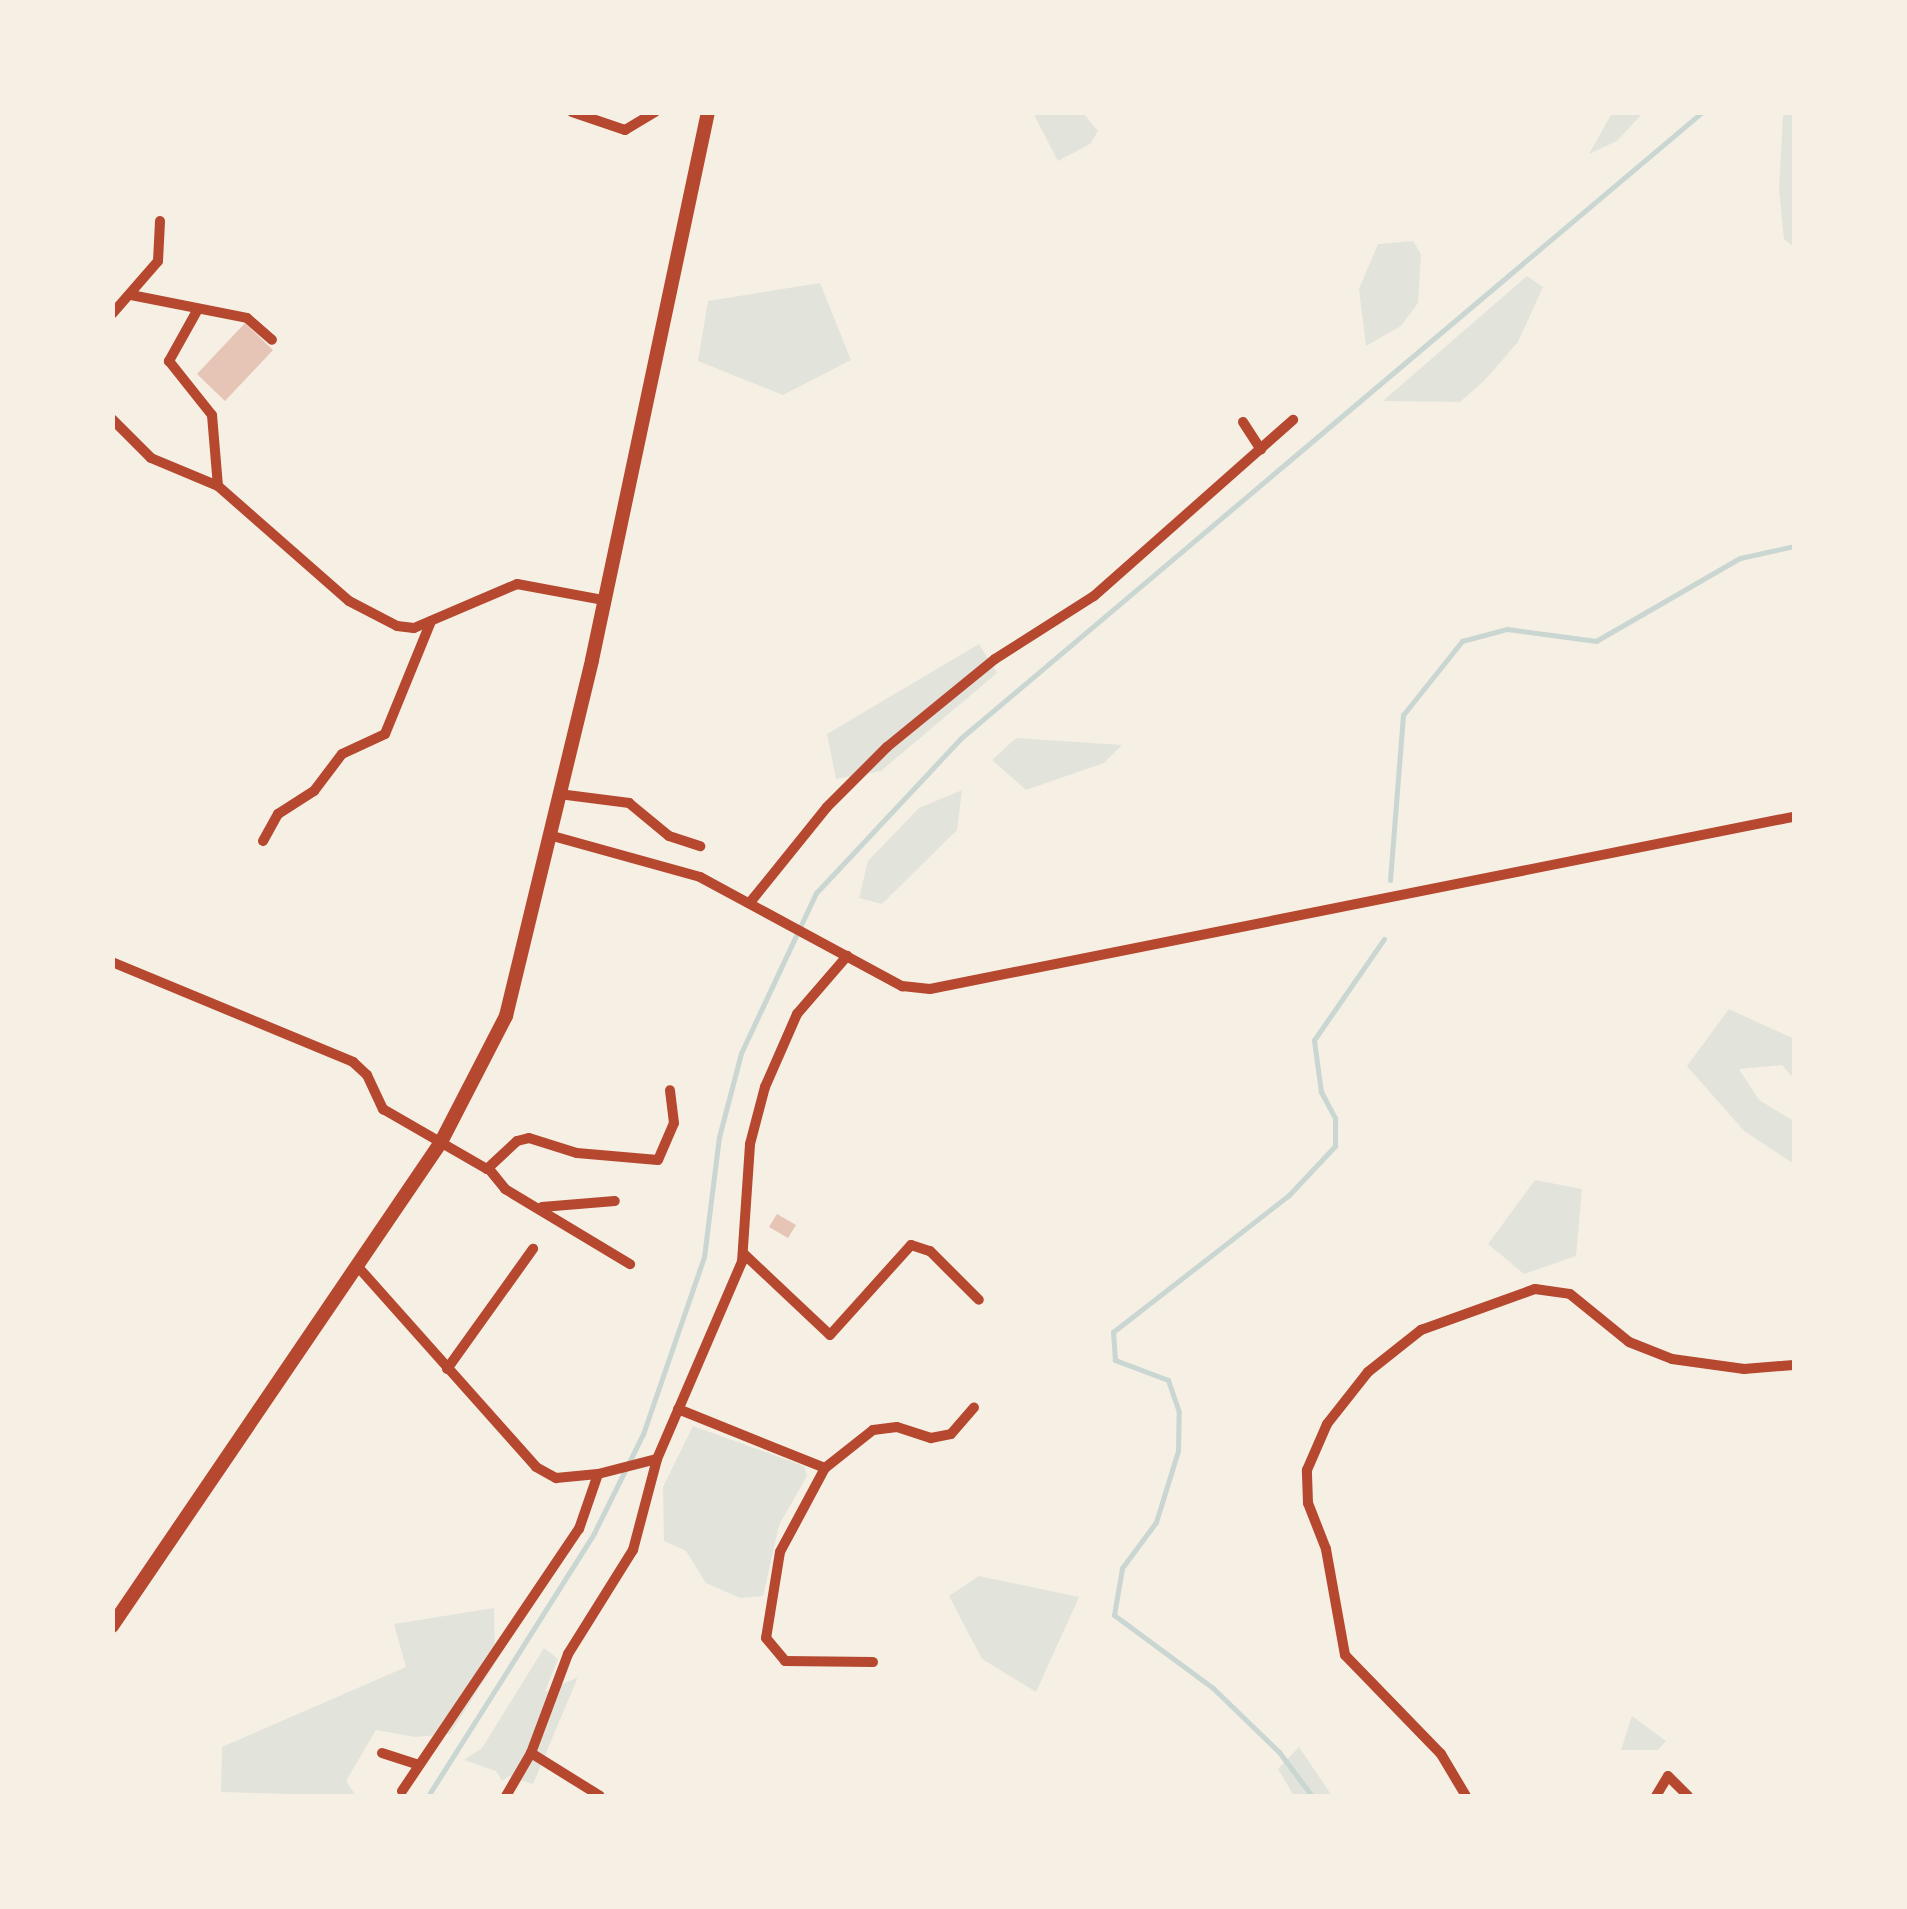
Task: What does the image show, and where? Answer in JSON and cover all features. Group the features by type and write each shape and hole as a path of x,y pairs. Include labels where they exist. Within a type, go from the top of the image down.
{"main road":[{"path":"112,1626 359,1268 441,1142 506,1016 604,600 707,113"}],"street":[{"path":"572,112 625,130 656,112"},
{"path":"112,314 158,261 160,222"},
{"path":"131,296 247,318 272,340"},
{"path":"198,309 169,361 212,415 218,486"},
{"path":"112,419 151,458 218,486 365,612 406,628 517,584 604,600"},
{"path":"752,900 827,807 888,747 995,659 1094,596 1293,420"},
{"path":"1242,422 1261,450"},
{"path":"264,841 278,814 314,790 342,754 385,734 431,621"},
{"path":"559,794 629,803 670,836 700,846"},
{"path":"549,835 700,877 768,908 902,986 930,989 1792,818"},
{"path":"512,1794 568,1654 633,1550 652,1461 744,1254 750,1144 765,1087 796,1014 847,956"},
{"path":"112,962 353,1062 368,1074 383,1109 490,1169 504,1188 630,1264"},
{"path":"490,1169 523,1139 577,1153 658,1160 674,1123 670,1090"},
{"path":"540,1207 615,1201"},
{"path":"744,1254 830,1335 911,1246 930,1251 979,1300"},
{"path":"447,1369 533,1249"},
{"path":"359,1268 536,1466 556,1478 598,1474 612,1466 652,1461"},
{"path":"1466,1796 1441,1754 1345,1655 1326,1549 1308,1503 1306,1470 1327,1424 1368,1372 1422,1330 1536,1289 1570,1294 1629,1342 1672,1358 1744,1369 1794,1365"},
{"path":"873,1662 785,1661 766,1638 780,1552 825,1468 873,1430 897,1427 930,1438 951,1434 974,1408"},
{"path":"678,1409 825,1468"},
{"path":"402,1791 579,1530 598,1474"},
{"path":"382,1753 419,1765"},
{"path":"531,1753 600,1796"},
{"path":"1656,1796 1668,1776 1688,1796"}],"shaded area":[{"path":"1033,113 1083,113 1098,131 1090,144 1058,161"},
{"path":"1612,113 1643,113 1617,141 1589,154"},
{"path":"1783,113 1794,113 1794,247 1784,239 1779,190"},
{"path":"1413,241 1421,254 1418,303 1401,326 1366,346 1359,289 1378,244"},
{"path":"1527,276 1543,287 1518,342 1460,402 1383,401"},
{"path":"820,283 851,360 783,395 698,361 708,301"},
{"path":"979,644 997,673 881,771 836,779 827,734"},
{"path":"1016,738 1122,745 1104,763 1026,790 992,760"},
{"path":"962,790 957,830 882,904 859,898 868,861 919,808"},
{"path":"1729,1009 1794,1039 1794,1079 1782,1065 1739,1069 1759,1100 1794,1121 1794,1164 1744,1131 1687,1066"},
{"path":"1535,1180 1582,1189 1576,1256 1524,1274 1488,1244"},
{"path":"693,1426 804,1466 807,1476 779,1525 763,1596 740,1598 706,1583 686,1551 664,1541 663,1487"},
{"path":"979,1576 1079,1597 1036,1692 982,1659 949,1596"},
{"path":"494,1608 495,1663 450,1734 415,1737 376,1730 346,1781 356,1796 221,1792 222,1747 406,1667 394,1624"},
{"path":"544,1648 558,1659 545,1692 578,1677 533,1784 509,1776 502,1781 496,1771 464,1760 482,1748"},
{"path":"1632,1716 1666,1741 1658,1750 1621,1750"},
{"path":"1299,1747 1332,1796 1294,1796 1278,1769"}],"building":[{"path":"245,323 273,350 225,401 197,374"},
{"path":"777,1214 796,1225 788,1238 769,1227"}],"waterway":[{"path":"428,1796 594,1533 643,1434 704,1257 719,1137 741,1053 816,893 961,738 1702,112"},
{"path":"1390,880 1403,715 1462,641 1507,629 1596,641 1740,558 1794,546"},
{"path":"1312,1796 1279,1752 1213,1688 1114,1615 1122,1568 1156,1522 1178,1451 1179,1412 1168,1380 1115,1360 1113,1332 1288,1196 1335,1146 1335,1118 1321,1092 1314,1040 1384,939"}]}
